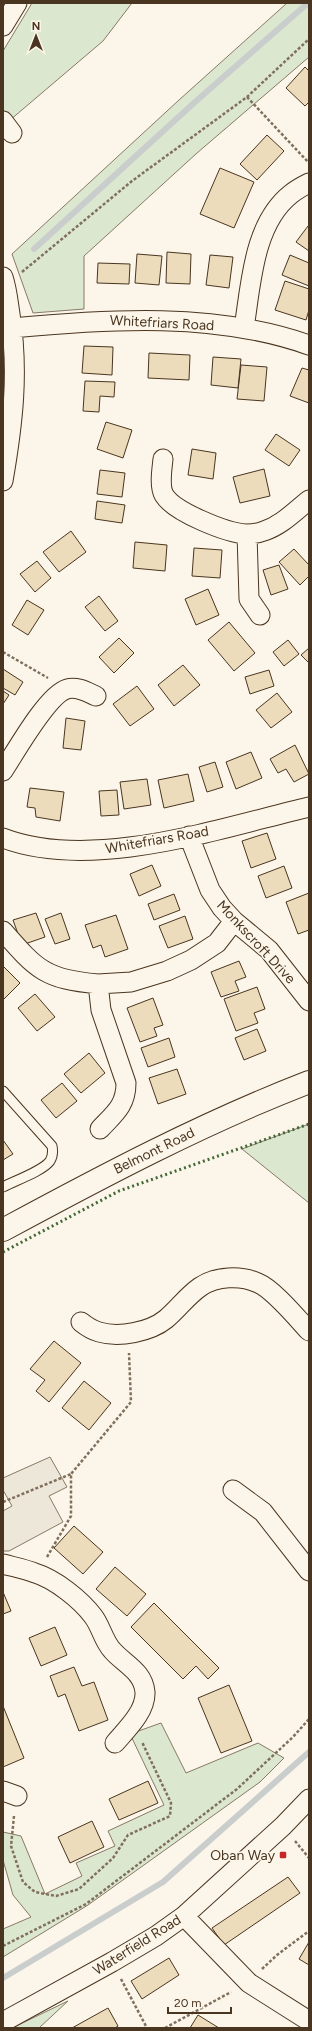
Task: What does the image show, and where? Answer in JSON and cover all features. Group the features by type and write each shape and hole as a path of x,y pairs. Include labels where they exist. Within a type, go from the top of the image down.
{"highway":[{"name":"Belmont Road","path":"3,1230 103,1176 192,1132 309,1082"}],"street":[{"path":"3,26 17,3"},
{"path":"244,328 255,264 264,232 275,211 290,194 309,183"},
{"path":"3,481 13,422 16,358 4,281"},
{"name":"Whitefriars Road","path":"12,328 122,320 172,321 244,328 309,344"},
{"path":"163,459 161,480 164,495 176,507 223,529 247,534 264,531 282,522 309,500"},
{"path":"247,534 249,599 260,615"},
{"path":"3,771 36,720 56,695 73,689 96,696"},
{"name":"Whitefriars Road","path":"3,838 49,850 94,851 133,847 189,836 309,807"},
{"name":"Monkscroft Drive","path":"189,836 210,890 234,921 268,950 309,1001"},
{"path":"3,931 30,961 46,973 70,981 98,984 131,982 167,971 191,960 217,943 234,921"},
{"path":"98,984 101,1010 126,1083 126,1096 121,1107 100,1129"},
{"path":"80,1322 100,1332 129,1333 147,1328 166,1319 200,1287 218,1279 240,1278 259,1283 281,1301 309,1331"},
{"path":"233,1490 263,1512 308,1569"},
{"path":"3,1564 37,1573 78,1598 95,1617 107,1644 118,1657 133,1668 142,1680 145,1692 143,1705 133,1721 115,1743"},
{"name":"Waterfield Road","path":"3,2022 112,1962 156,1936 184,1916 283,1826 309,1799"},
{"path":"184,1916 249,1983 309,2021"}],"lane":[{"path":"3,1187 42,1167 50,1161 53,1154 52,1146 6,1094"}],"path":[{"path":"4,281 132,181 247,98 309,39"},
{"path":"247,98 309,164"},
{"path":"3,652 73,689"},
{"path":"3,1502 71,1474 131,1402 129,1333"},
{"path":"37,1573 71,1516 71,1474"},
{"path":"3,1946 86,1904 238,1789 293,1737 309,1719"},
{"path":"10,1794 11,1846 23,1882 35,1892 56,1896 79,1889 113,1858 128,1835 170,1816 171,1803 133,1721"},
{"path":"112,1962 147,2028"}],"green space":[{"path":"32,3 132,3 103,41 3,126 3,51"},
{"path":"287,3 309,3 309,57 197,153 84,256 84,309 33,313 12,254"},
{"path":"309,1124 309,1203 242,1149"},
{"path":"161,1723 186,1773 258,1743 284,1758 260,1782 88,1905 3,1957 3,1929 31,1917 13,1895 3,1860 3,1832 21,1836 45,1894 82,1876 76,1863 115,1846 108,1831 164,1805 130,1734"},
{"path":"68,2001 39,2028 12,2028"}],"shaded area":[{"path":"50,1457 67,1487 49,1496 63,1522 9,1551 3,1551 3,1511 12,1506 3,1490 3,1478"}],"building":[{"path":"305,67 309,71 309,102 305,106 286,88"},
{"path":"267,135 284,151 257,180 240,164"},
{"path":"220,168 254,182 234,228 200,214"},
{"path":"308,226 309,227 309,251 296,242"},
{"path":"167,252 191,254 190,284 166,283"},
{"path":"137,254 162,256 159,285 135,283"},
{"path":"210,255 233,257 229,288 206,285"},
{"path":"290,255 309,263 309,286 282,275"},
{"path":"98,263 130,264 129,284 97,283"},
{"path":"285,281 309,289 309,310 306,320 275,310"},
{"path":"84,346 113,347 112,375 82,373"},
{"path":"149,353 190,355 189,380 148,378"},
{"path":"213,357 241,359 238,388 211,385"},
{"path":"241,365 267,367 264,401 237,399"},
{"path":"302,368 309,370 309,403 290,396"},
{"path":"85,381 115,382 114,397 100,396 99,412 83,411"},
{"path":"106,422 132,430 123,458 97,449"},
{"path":"276,434 300,450 289,466 265,450"},
{"path":"192,449 216,453 213,479 188,475"},
{"path":"264,469 270,496 240,503 233,477"},
{"path":"100,470 125,473 122,497 97,494"},
{"path":"97,501 125,505 122,523 95,519"},
{"path":"71,531 86,552 59,572 43,552"},
{"path":"135,542 167,545 165,571 133,568"},
{"path":"194,548 222,550 220,578 192,576"},
{"path":"294,549 309,565 309,576 300,585 279,562"},
{"path":"37,561 51,578 35,592 20,574"},
{"path":"279,565 288,589 271,595 263,570"},
{"path":"208,589 219,615 196,625 185,599"},
{"path":"99,596 118,621 105,631 85,607"},
{"path":"27,600 44,610 28,635 12,625"},
{"path":"229,622 255,653 234,671 208,640"},
{"path":"119,638 134,653 114,673 99,657"},
{"path":"288,640 299,654 284,666 273,652"},
{"path":"309,648 309,663 301,655"},
{"path":"183,665 200,685 174,706 158,685"},
{"path":"3,669 23,682 15,695 3,688"},
{"path":"269,670 274,686 250,694 245,677"},
{"path":"137,686 154,709 130,726 113,704"},
{"path":"3,691 9,695 3,704"},
{"path":"277,693 292,712 271,728 256,710"},
{"path":"66,718 85,721 81,750 63,748"},
{"path":"295,745 309,774 294,782 286,769 278,773 270,759"},
{"path":"251,752 262,778 236,789 226,762"},
{"path":"215,762 223,787 207,792 199,767"},
{"path":"188,774 194,801 164,808 158,780"},
{"path":"147,779 151,805 124,809 120,782"},
{"path":"30,788 64,792 60,821 36,817 35,808 27,807"},
{"path":"117,790 119,815 101,816 99,791"},
{"path":"267,833 276,859 251,868 242,841"},
{"path":"152,865 161,886 139,896 130,874"},
{"path":"284,866 292,888 266,898 258,876"},
{"path":"309,893 309,930 298,934 286,902"},
{"path":"174,894 180,910 154,920 148,904"},
{"path":"36,913 45,937 22,945 13,920"},
{"path":"61,913 70,939 55,944 45,919"},
{"path":"116,915 128,949 105,957 101,945 93,948 85,925"},
{"path":"185,916 193,939 168,948 159,926"},
{"path":"239,961 246,977 235,981 239,991 221,997 211,972"},
{"path":"3,966 20,983 3,1000"},
{"path":"257,987 265,1009 254,1013 258,1023 236,1031 224,999"},
{"path":"35,994 55,1017 37,1031 18,1008"},
{"path":"153,998 163,1025 154,1028 157,1036 140,1042 127,1008"},
{"path":"257,1029 266,1051 244,1060 235,1038"},
{"path":"169,1038 175,1057 148,1067 141,1048"},
{"path":"89,1053 105,1073 81,1093 64,1074"},
{"path":"177,1069 186,1094 158,1104 149,1078"},
{"path":"62,1083 77,1101 56,1118 41,1100"},
{"path":"3,1140 13,1154 3,1160"},
{"path":"54,1341 81,1363 49,1402 36,1391 45,1380 30,1369"},
{"path":"84,1381 111,1403 89,1430 62,1408"},
{"path":"74,1526 103,1552 83,1574 54,1548"},
{"path":"115,1567 146,1594 127,1616 96,1589"},
{"path":"3,1592 11,1611 3,1614"},
{"path":"154,1603 219,1668 208,1679 196,1666 183,1679 131,1627"},
{"path":"55,1627 67,1655 41,1666 29,1638"},
{"path":"74,1667 82,1686 94,1682 108,1720 79,1731 65,1694 58,1697 50,1676"},
{"path":"229,1685 252,1741 221,1753 198,1698"},
{"path":"3,1706 24,1758 3,1767"},
{"path":"148,1781 158,1803 119,1820 109,1799"},
{"path":"92,1821 104,1847 70,1863 58,1837"},
{"path":"288,1877 300,1893 224,1945 212,1928"},
{"path":"309,1942 309,1965 299,1959"},
{"path":"169,1958 179,1975 142,1999 131,1981"},
{"path":"108,2008 118,2026 115,2028 72,2028"},
{"path":"198,2015 219,2028 190,2028"}],"waterway":[{"path":"34,249 195,102 308,3"},
{"path":"3,1978 163,1882 309,1752"}],"hedge":[{"path":"3,1252 119,1191 309,1124"}],"place":[{"name":"Oban Way","path":"283,1855"}]}
